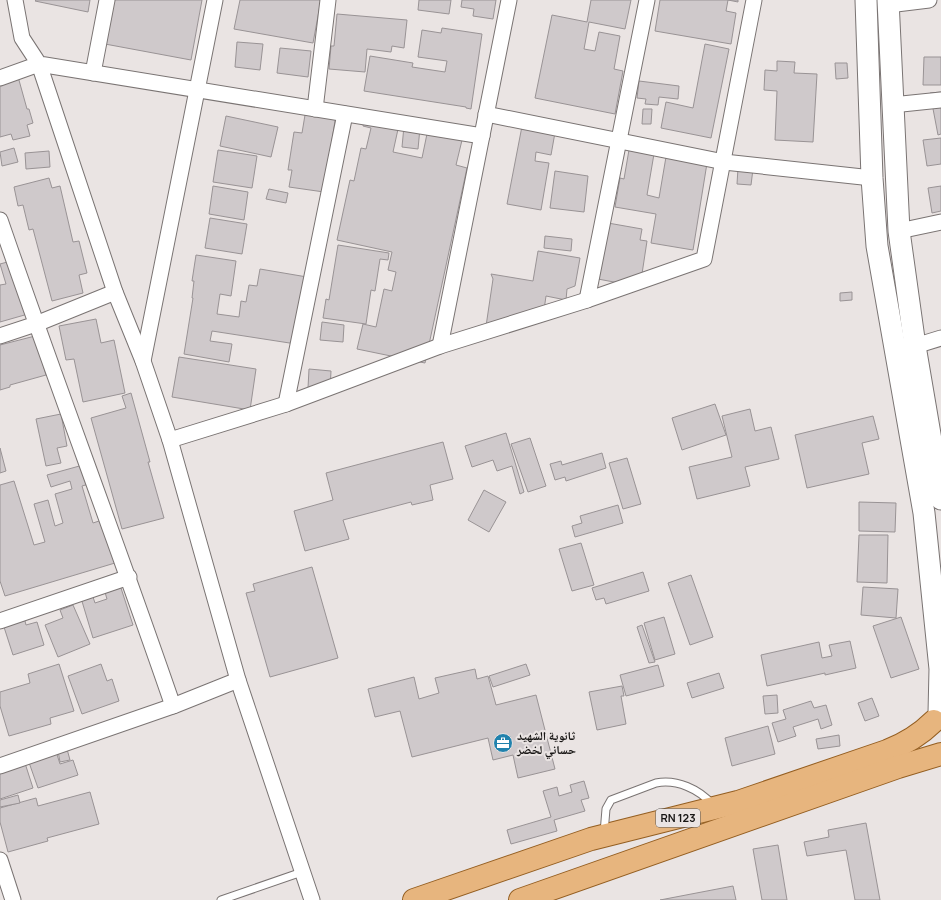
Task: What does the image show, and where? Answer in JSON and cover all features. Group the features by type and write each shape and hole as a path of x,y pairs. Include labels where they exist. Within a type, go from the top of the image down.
{"main road":[{"path":"941,499 937,451 915,346 899,230 888,2 866,3 872,178 877,246 924,513 940,669 938,715 931,730 935,747 941,754"},
{"name":"RN 123","path":"520,900 897,748 916,737 938,715"},
{"name":"RN 123","path":"414,900 604,835 720,819 941,754"}],"street":[{"path":"15,0 22,38 39,64 115,292 143,361 170,440 238,680 302,872 309,899"},
{"path":"93,73 107,0"},
{"path":"143,361 215,0"},
{"path":"315,109 328,0"},
{"path":"440,346 509,0"},
{"path":"587,300 647,0"},
{"path":"170,440 286,404 440,346 587,300 704,259 724,162 754,0"},
{"path":"888,2 929,0"},
{"path":"0,78 39,64 482,136"},
{"path":"892,105 941,100"},
{"path":"286,404 345,114"},
{"path":"486,114 724,162 872,178"},
{"path":"0,220 174,706"},
{"path":"899,230 941,222"},
{"path":"0,336 36,324 115,292"},
{"path":"915,346 941,338"},
{"path":"0,621 129,577"},
{"path":"0,766 174,706 238,680"},
{"path":"0,860 13,900"}],"lane":[{"path":"604,835 606,809 611,800 656,783 663,782 677,783 693,790 702,796 720,819"},
{"path":"221,900 302,872"}],"building":[{"path":"90,0 88,12 35,1"},
{"path":"113,0 202,0 191,60 105,44"},
{"path":"240,0 321,0 313,43 234,29"},
{"path":"419,0 451,0 449,14 418,10"},
{"path":"462,0 496,0 493,19 473,16 474,9 461,7"},
{"path":"591,0 631,0 625,29 589,22 584,49 595,51 599,32 620,36 614,69 623,71 615,114 535,98 552,15 587,22"},
{"path":"660,0 728,0 726,11 736,13 731,44 655,31"},
{"path":"337,14 407,20 404,48 392,46 391,52 367,49 365,72 329,69 331,46 334,46"},
{"path":"442,28 482,34 471,109 364,91 370,56 413,63 412,67 445,72 447,61 418,57 422,30 441,33"},
{"path":"237,42 263,44 260,70 235,67"},
{"path":"705,44 729,49 711,138 661,128 666,102 693,108"},
{"path":"280,48 311,51 308,77 277,73"},
{"path":"924,57 941,57 941,85 923,85"},
{"path":"777,61 795,62 794,73 817,74 813,142 775,140 777,91 764,90 765,70 777,71"},
{"path":"835,63 847,63 848,78 836,79"},
{"path":"17,73 27,109 29,109 33,123 27,125 30,136 13,140 11,134 0,137 0,78"},
{"path":"639,81 679,86 678,99 659,97 658,105 645,104 646,99 637,98"},
{"path":"941,92 941,134 938,135 930,93"},
{"path":"307,103 337,108 324,192 289,187 292,170 288,170 294,132 302,133"},
{"path":"643,109 652,109 651,124 642,124"},
{"path":"365,113 400,120 393,152 422,158 428,129 463,136 456,165 467,168 425,363 357,349 363,324 376,327 384,289 392,291 396,272 388,270 392,252 337,240 350,180 354,181 361,148 366,149 371,128 363,126"},
{"path":"226,116 278,127 271,157 220,146"},
{"path":"523,121 556,127 551,155 536,152 535,161 549,163 541,210 507,204"},
{"path":"404,126 420,128 418,149 402,147"},
{"path":"941,138 941,164 927,166 923,140"},
{"path":"630,144 655,148 647,195 659,198 667,151 708,157 693,250 651,243 656,214 615,207 620,178 624,179"},
{"path":"14,148 18,162 2,166 0,152"},
{"path":"218,150 257,156 252,188 213,182"},
{"path":"49,151 50,167 26,169 25,153"},
{"path":"738,168 753,169 751,185 737,184"},
{"path":"555,171 588,176 584,212 550,208"},
{"path":"49,178 52,188 60,186 73,242 79,241 87,273 79,275 83,293 52,301 33,229 29,230 23,205 18,206 14,187"},
{"path":"213,186 248,192 244,220 209,214"},
{"path":"941,186 941,211 932,213 928,188"},
{"path":"269,189 288,193 286,203 266,199"},
{"path":"210,218 247,224 242,254 205,248"},
{"path":"608,223 642,229 640,240 647,241 640,287 598,279"},
{"path":"545,236 572,239 571,251 544,248"},
{"path":"338,245 389,253 388,260 380,259 375,291 371,290 366,324 323,318 326,299 329,300"},
{"path":"538,251 580,258 575,286 567,289 566,300 546,296 544,310 485,333 493,279 491,274 533,281"},
{"path":"196,255 236,261 231,296 220,294 217,314 239,317 241,301 246,302 249,285 257,286 260,269 307,277 296,344 212,331 210,341 232,344 229,362 184,354 193,298 194,281 192,281"},
{"path":"11,261 35,312 0,322 0,285 6,284 0,264"},
{"path":"852,292 852,300 840,301 840,293"},
{"path":"96,319 101,343 114,340 125,393 83,402 74,359 66,360 59,326"},
{"path":"322,322 344,325 343,342 320,340"},
{"path":"35,336 46,375 10,385 10,387 0,390 0,345"},
{"path":"179,357 256,369 250,410 172,397"},
{"path":"309,369 331,371 330,390 308,388"},
{"path":"131,393 164,518 122,529 91,418 126,408 122,396"},
{"path":"715,404 726,435 682,450 672,418"},
{"path":"750,409 755,431 771,427 779,459 745,467 750,486 697,499 689,467 732,457 722,416"},
{"path":"61,414 67,446 57,448 61,463 46,466 36,419"},
{"path":"873,416 879,439 862,443 869,474 807,488 795,435"},
{"path":"506,433 524,492 520,494 512,466 497,471 493,460 472,467 465,446"},
{"path":"530,438 546,486 528,492 511,444"},
{"path":"443,442 453,479 430,485 433,500 412,505 411,502 343,520 349,539 305,551 294,511 333,500 326,473"},
{"path":"0,448 6,471 0,473"},
{"path":"602,453 606,468 566,481 565,477 555,480 550,464 561,461 562,465"},
{"path":"627,458 641,504 623,509 609,463"},
{"path":"83,465 89,484 82,486 93,523 102,520 115,563 5,596 0,581 0,485 14,481 34,545 45,542 34,504 48,500 55,526 63,523 55,494 72,489 70,481 51,487 47,475"},
{"path":"484,490 506,502 489,532 468,520"},
{"path":"859,502 896,503 895,532 859,531"},
{"path":"618,505 623,523 575,537 572,526 582,523 580,516"},
{"path":"859,535 888,535 887,583 857,582"},
{"path":"581,543 594,585 572,591 559,549"},
{"path":"312,567 338,658 270,677 246,593 255,591 253,584"},
{"path":"643,572 649,591 606,604 604,598 596,600 592,588"},
{"path":"691,575 713,637 690,645 668,583"},
{"path":"120,585 133,625 93,638 81,598 92,594 95,603 107,599 104,589"},
{"path":"863,587 898,589 896,618 861,615"},
{"path":"73,605 90,644 58,657 45,625 63,618 60,610"},
{"path":"24,617 26,625 37,622 44,645 13,655 3,624"},
{"path":"664,617 675,654 655,660 644,623"},
{"path":"901,617 919,669 891,678 873,626"},
{"path":"642,625 655,662 649,663 637,627"},
{"path":"850,641 856,668 825,675 825,673 767,686 761,655 819,642 822,658 832,656 829,645"},
{"path":"59,664 74,711 50,718 51,724 9,736 0,706 0,692 30,683 28,674"},
{"path":"101,664 107,681 112,679 119,701 82,714 68,676"},
{"path":"526,664 530,675 493,687 489,676"},
{"path":"658,665 664,686 626,696 620,675"},
{"path":"475,669 477,679 488,676 496,705 536,695 555,769 518,778 513,755 493,760 488,738 412,757 400,711 375,717 368,689 414,677 419,699 439,693 435,678"},
{"path":"719,673 724,688 692,698 687,683"},
{"path":"622,686 624,696 621,696 626,724 597,730 589,692"},
{"path":"777,695 778,713 765,714 763,696"},
{"path":"872,698 879,716 865,721 858,703"},
{"path":"811,701 814,708 826,705 832,725 821,729 818,719 793,727 796,736 778,742 772,723 786,719 783,710"},
{"path":"768,726 775,754 732,766 725,738"},
{"path":"839,735 840,746 818,749 816,739"},
{"path":"54,745 60,764 73,760 78,775 38,788 26,754"},
{"path":"67,749 70,760 60,762 58,751"},
{"path":"23,757 33,788 0,799 0,765"},
{"path":"584,781 589,798 581,800 585,811 554,820 557,831 511,844 507,830 551,817 543,791 557,787 559,796 572,792 570,785"},
{"path":"90,792 99,824 47,838 48,841 8,852 0,822 0,808 36,798 38,806"},
{"path":"18,795 20,803 0,807 0,800"},
{"path":"866,823 880,900 855,900 846,850 807,856 804,842 829,837 828,830"},
{"path":"778,845 787,900 762,900 753,849"},
{"path":"733,886 736,900 660,900"}],"place":[{"name":"ثانوية الشهيد حساني لخضر","path":"503,743"}]}
